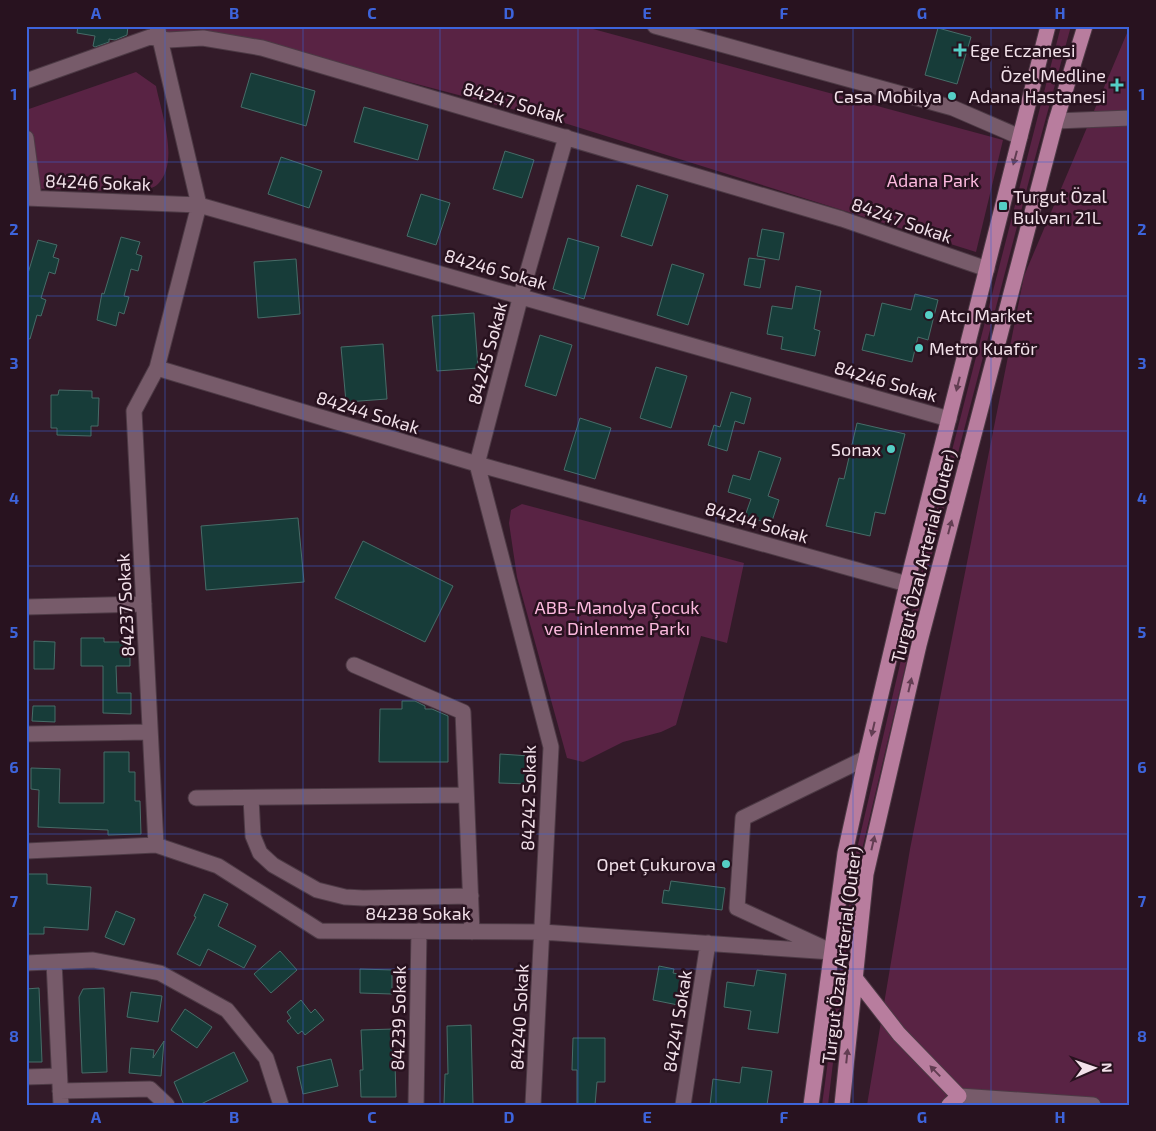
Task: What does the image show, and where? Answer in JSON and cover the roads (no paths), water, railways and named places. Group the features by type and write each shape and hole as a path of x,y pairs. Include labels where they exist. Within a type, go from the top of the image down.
{"main road":[{"name":"Turgut Özal Arterial (Outer)","path":"811,1105 845,853 907,584 1048,26"},
{"name":"Turgut Özal Arterial (Outer)","path":"842,1105 866,874 919,645 1056,121 1085,26"},
{"path":"856,979 954,1100"}],"street":[{"path":"655,26 953,108 1020,137"},
{"path":"157,368 199,204 158,32"},
{"name":"84247 Sokak","path":"26,81 150,37 158,32 262,48 842,219 987,269"},
{"path":"1056,121 1130,118"},
{"name":"84245 Sokak","path":"477,464 521,295 566,137"},
{"path":"26,138 30,198"},
{"name":"84246 Sokak","path":"30,198 199,204 949,419"},
{"name":"84244 Sokak","path":"157,368 477,464 907,584"},
{"name":"84237 Sokak","path":"156,845 134,411 157,368"},
{"name":"84242 Sokak","path":"477,464 551,747 542,932"},
{"path":"26,607 144,604"},
{"path":"354,665 462,712 472,932"},
{"path":"26,734 150,732"},
{"path":"832,952 737,908 743,818 866,758"},
{"path":"196,798 466,795"},
{"path":"251,798 252,836 260,853 273,865 318,890 338,896 364,898 470,896"},
{"name":"84238 Sokak","path":"26,850 156,845 218,866 320,931 542,932 832,952"},
{"name":"84239 Sokak","path":"416,1105 419,931"},
{"name":"84240 Sokak","path":"533,1105 542,932"},
{"name":"84241 Sokak","path":"683,1105 708,943"},
{"path":"26,963 93,960 160,973 227,1010 266,1058 281,1105"},
{"path":"54,962 60,1091"},
{"path":"26,1078 60,1091 150,1089 167,1105"},
{"path":"954,1100 1093,1105"}],"place":[{"name":"Ege Eczanesi","path":"960,50"},
{"name":"Özel Medline Adana Hastanesi","path":"1117,85"},
{"name":"Casa Mobilya","path":"952,96"},
{"name":"Turgut Özal Bulvarı 21L","path":"1003,206"},
{"name":"Atcı Market","path":"929,315"},
{"name":"Metro Kuaför","path":"919,348"},
{"name":"Sonax","path":"891,449"},
{"name":"Opet Çukurova","path":"726,864"}],"park label":[{"name":"Adana Park","path":"933,180"},
{"name":"ABB-Manolya Çocuk ve Dinlenme Parkı","path":"617,617"}]}
